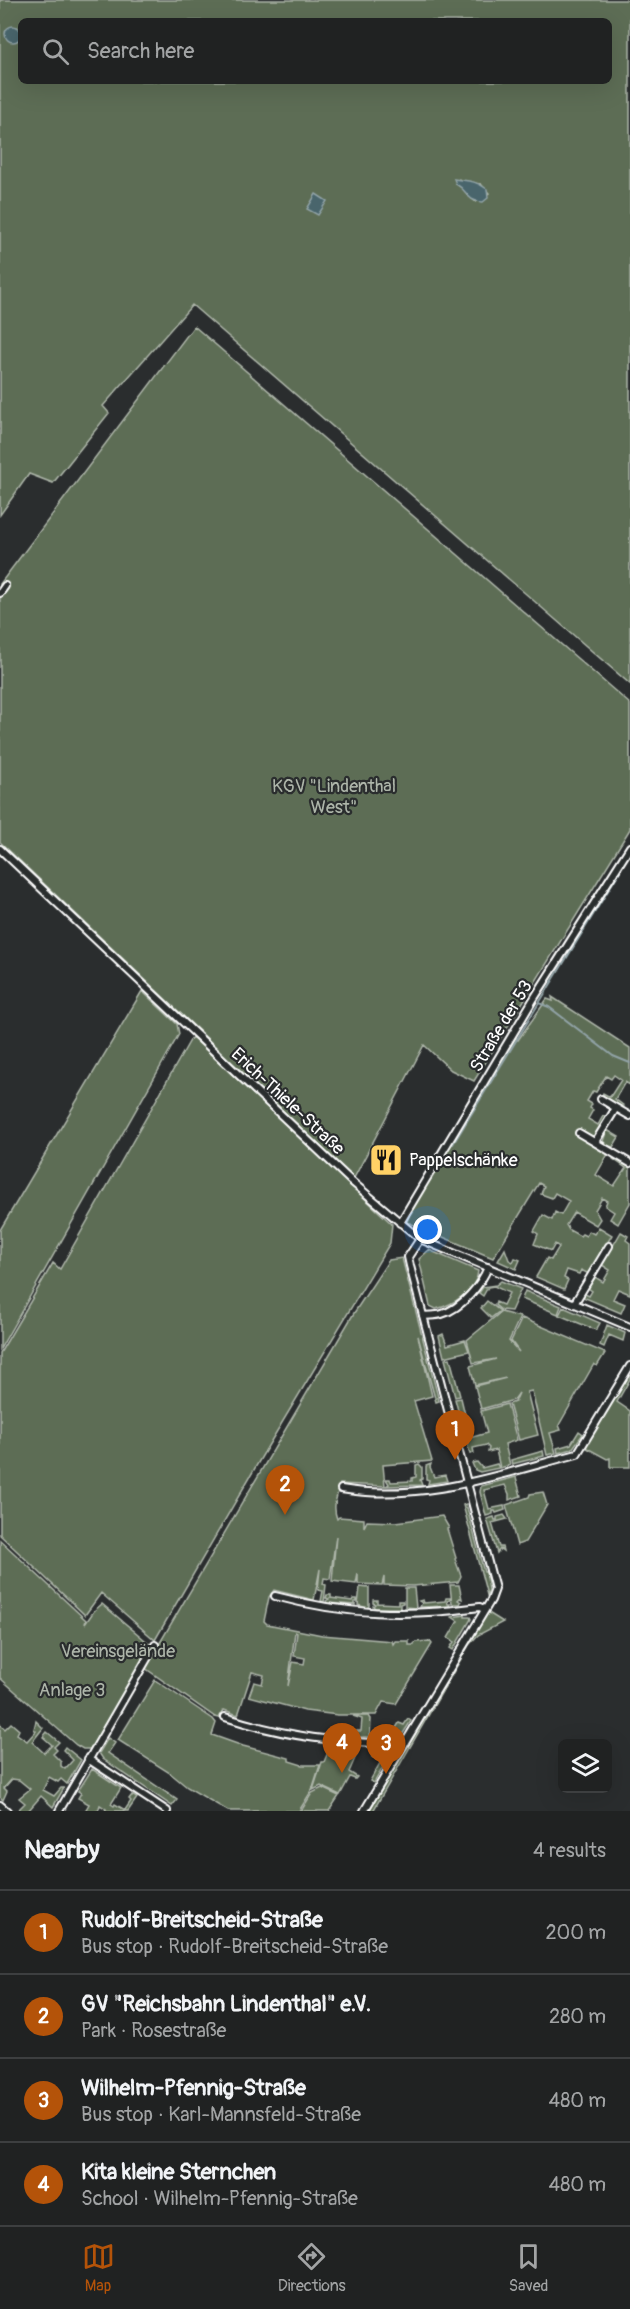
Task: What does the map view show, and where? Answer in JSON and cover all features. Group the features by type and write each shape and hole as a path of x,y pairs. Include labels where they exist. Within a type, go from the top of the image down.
{"street":[{"path":"0,593 5,586"},
{"name":"Straße der 53","path":"400,1223 533,1000 630,847"},
{"name":"Erich-Thiele-Straße","path":"0,849 351,1181 420,1239 630,1327"},
{"path":"601,1099 630,1116"},
{"path":"595,1142 616,1108"},
{"path":"579,1133 630,1163"},
{"path":"364,1811 402,1744 491,1600 494,1585 408,1257 420,1239"},
{"path":"574,1304 609,1246"},
{"path":"423,1316 441,1314 455,1307 476,1287 488,1267"},
{"path":"341,1489 370,1492 421,1491 467,1484 577,1454 630,1366"},
{"path":"275,1596 324,1608 362,1613 408,1614 480,1607 485,1610"},
{"path":"59,1811 155,1645"},
{"path":"225,1717 286,1734 332,1742 402,1744"},
{"path":"88,1759 168,1811"},
{"path":"0,1805 7,1811"}],"green space":[{"path":"0,0 630,0 630,684 192,305 103,406 109,413 53,483 29,474 0,515","holes":["459,179 463,182 481,184 489,193 476,202 466,194 465,189 456,184"]},
{"name":"KGV \"Lindenthal West\"","path":"194,326 630,704 630,829 474,1081 451,1070 424,1045 354,1178 0,842 0,584"},
{"path":"142,991 177,1024 179,1034 0,1349 0,1230"},
{"path":"552,997 630,1048 630,1085 625,1082 615,1099 624,1106 623,1108 602,1096 603,1093 610,1097 621,1080 614,1075 611,1079 606,1076 587,1101 592,1104 590,1108 593,1110 588,1119 598,1125 603,1116 606,1118 595,1136 590,1136 580,1130 576,1135 608,1154 596,1175 614,1186 626,1168 613,1159 630,1167 630,1203 618,1224 610,1219 614,1212 605,1206 607,1201 602,1198 595,1210 600,1219 596,1225 574,1212 566,1225 569,1230 580,1236 582,1234 586,1236 589,1231 594,1234 599,1227 612,1235 589,1274 581,1270 579,1274 567,1270 564,1278 568,1280 564,1289 536,1277 547,1258 551,1260 559,1247 555,1244 551,1251 534,1244 538,1234 534,1231 543,1215 552,1220 555,1212 561,1215 569,1201 555,1193 552,1198 541,1194 544,1186 539,1183 493,1258 407,1222 411,1210 515,1037 518,1040 547,999 553,1001"},
{"path":"192,1037 392,1224 390,1243 155,1640 101,1593 85,1615 0,1535 0,1353 53,1263 60,1269"},
{"path":"607,1130 619,1137 613,1147 606,1145 603,1141"},
{"path":"621,1232 628,1236 626,1240 630,1243 630,1294 618,1289 613,1299 625,1304 621,1313 583,1297 585,1294 589,1296 592,1291 588,1288 595,1277 603,1282 610,1270 602,1265"},
{"path":"505,1249 509,1260 513,1262 515,1258 520,1260 516,1269 498,1261"},
{"path":"429,1250 478,1271 477,1278 463,1296 436,1309 430,1306 419,1259"},
{"path":"402,1258 439,1401 436,1402 418,1336 432,1396 414,1401 432,1461 383,1465 385,1486 340,1484 335,1510 337,1519 339,1517 364,1519 364,1527 367,1521 396,1522 442,1516 449,1528 447,1529 461,1576 458,1582 413,1586 384,1585 384,1577 382,1585 358,1584 358,1574 356,1584 332,1581 336,1536 330,1579 324,1578 323,1584 326,1585 324,1602 321,1601 323,1591 318,1590 320,1569 314,1600 274,1590 269,1597 264,1621 267,1624 322,1635 392,1641 393,1644 395,1641 409,1641 409,1645 413,1645 416,1642 430,1641 432,1644 396,1704 383,1702 376,1715 338,1715 305,1711 249,1696 254,1682 262,1684 264,1675 252,1672 238,1715 224,1710 219,1718 215,1717 145,1668 354,1313 389,1260","holes":["295,1632 297,1633 294,1656 305,1658 304,1664 293,1662 288,1686"]},
{"path":"501,1281 521,1289 511,1311 501,1310 495,1305 496,1302 503,1305 509,1293 494,1286 488,1287 483,1296 479,1293 483,1287 496,1285"},
{"path":"525,1291 561,1306 558,1314 522,1299"},
{"path":"487,1301 500,1311 491,1318 481,1308"},
{"path":"563,1307 600,1323 596,1330 559,1315"},
{"path":"501,1312 520,1317 509,1341 519,1352 511,1341 522,1318 605,1353 597,1366 594,1364 559,1425 561,1430 550,1433 556,1453 547,1455 532,1391 527,1392 538,1435 519,1440 509,1404 515,1402 519,1393 514,1400 481,1409 475,1386 506,1378 475,1385 470,1366 496,1359 473,1363 467,1340"},
{"path":"607,1325 625,1333 623,1341 609,1335 604,1347 600,1345"},
{"path":"443,1334 447,1345 465,1340 469,1351 444,1357 439,1336"},
{"path":"450,1358 460,1396 455,1397 445,1359"},
{"path":"630,1373 630,1379 617,1402 630,1411 630,1467 610,1467 610,1458 607,1459 585,1447"},
{"path":"461,1398 470,1436 465,1437 455,1399"},
{"path":"507,1404 517,1440 505,1444 510,1465 500,1468 496,1450 488,1452 489,1448 486,1445 473,1448 474,1453 470,1454 466,1439 487,1433 481,1411"},
{"path":"579,1431 583,1434 572,1449 558,1453 557,1448 571,1444"},
{"path":"543,1451 544,1456 512,1464 511,1460"},
{"path":"477,1462 482,1468 497,1464 499,1468 480,1472 475,1470 472,1463"},
{"path":"419,1464 422,1467 422,1479 420,1480 422,1485 386,1486 389,1484 386,1479 390,1479 391,1482 412,1481 412,1478 416,1477 416,1465"},
{"path":"431,1464 434,1477 445,1475 447,1481 428,1484 426,1466"},
{"path":"516,1477 521,1496 509,1500 505,1485 484,1490 489,1509 504,1506 505,1510 496,1513 493,1511 493,1514 486,1516 480,1492 481,1486"},
{"path":"543,1492 547,1505 525,1542 517,1545 506,1505 529,1497 530,1494"},
{"path":"466,1504 484,1572 486,1572 489,1590 487,1595 463,1505"},
{"path":"504,1515 507,1519 492,1523 499,1547 502,1547 503,1551 500,1549 497,1553 487,1519 494,1517 497,1520 497,1517"},
{"path":"0,1540 86,1620 85,1624 102,1604 152,1646 90,1749 83,1749 76,1745 0,1678"},
{"path":"450,1585 459,1585 462,1599 458,1600 460,1604 452,1604"},
{"path":"360,1587 369,1588 367,1608 358,1605"},
{"path":"405,1588 414,1588 416,1608 405,1607"},
{"path":"327,1595 331,1595 331,1598 352,1601 357,1599 357,1602 354,1602 354,1605 327,1603 329,1599 326,1598"},
{"path":"446,1598 450,1598 447,1601 449,1606 420,1607 422,1603 419,1601 423,1600 424,1603 445,1601"},
{"path":"373,1600 377,1600 377,1603 398,1604 398,1601 403,1601 403,1603 400,1604 400,1608 375,1608"},
{"path":"487,1612 503,1622 478,1635 469,1645 373,1811 369,1811"},
{"path":"465,1615 471,1619 453,1650 450,1648 454,1642 448,1638 458,1621 452,1617"},
{"path":"155,1680 213,1719 216,1723 212,1735 289,1758 289,1761 302,1765 320,1765 312,1790 299,1811 228,1811 187,1787 170,1773 118,1740"},
{"path":"353,1716 369,1716 371,1719 370,1737 353,1737 353,1731 361,1731 362,1719"},
{"path":"408,1719 411,1721 402,1735 381,1737 386,1729 393,1733 399,1723 404,1725"},
{"path":"36,1721 43,1728 32,1742 44,1753 52,1745 43,1737 47,1732 59,1742 54,1747 57,1750 53,1754 61,1762 61,1766 65,1769 73,1760 63,1750 65,1747 81,1760 67,1784 61,1779 58,1782 49,1777 43,1790 54,1796 61,1788 64,1788 53,1807 41,1796 28,1811 17,1811 25,1803 19,1798 30,1789 19,1780 12,1779 4,1788 7,1791 3,1800 0,1797 0,1724 5,1729 11,1723 19,1730 17,1734 27,1741 36,1731 34,1729"},
{"path":"108,1738 115,1743 108,1753 177,1800 172,1806 103,1759 99,1753"},
{"path":"330,1747 359,1749 349,1772 357,1777 355,1779 350,1777 340,1795 321,1786 313,1790 322,1762"},
{"path":"373,1749 392,1751 374,1783 370,1781 380,1763 377,1757 372,1757"},
{"path":"92,1769 121,1788 111,1804 114,1806 115,1804 125,1810 132,1795 137,1798 128,1811 105,1811 106,1809 100,1805 98,1811 85,1811 89,1804 78,1798 81,1793 78,1791"},
{"path":"322,1788 339,1796 329,1811 301,1811 312,1793"}],"water":[{"path":"7,28 18,28 18,40 13,42 7,40 5,34"},
{"path":"454,179 471,181 483,186 487,189 488,198 483,202 470,198"},
{"path":"316,194 327,201 318,215 307,209"}],"waterway":[{"path":"620,871 539,1003 549,1007 613,1056 630,1063"},
{"path":"453,1144 539,1003"}],"place":[{"name":"Pappelschänke","path":"386,1160"},
{"name":"Rudolf-Breitscheid-Straße","path":"455,1460"},
{"name":"GV \"Reichsbahn Lindenthal\" e.V.","path":"285,1515"},
{"name":"Kita kleine Sternchen","path":"342,1773"},
{"name":"Wilhelm-Pfennig-Straße","path":"386,1774"}],"park label":[{"name":"Vereinsgelände","path":"118,1651"},
{"name":"Anlage 3","path":"72,1690"}]}
